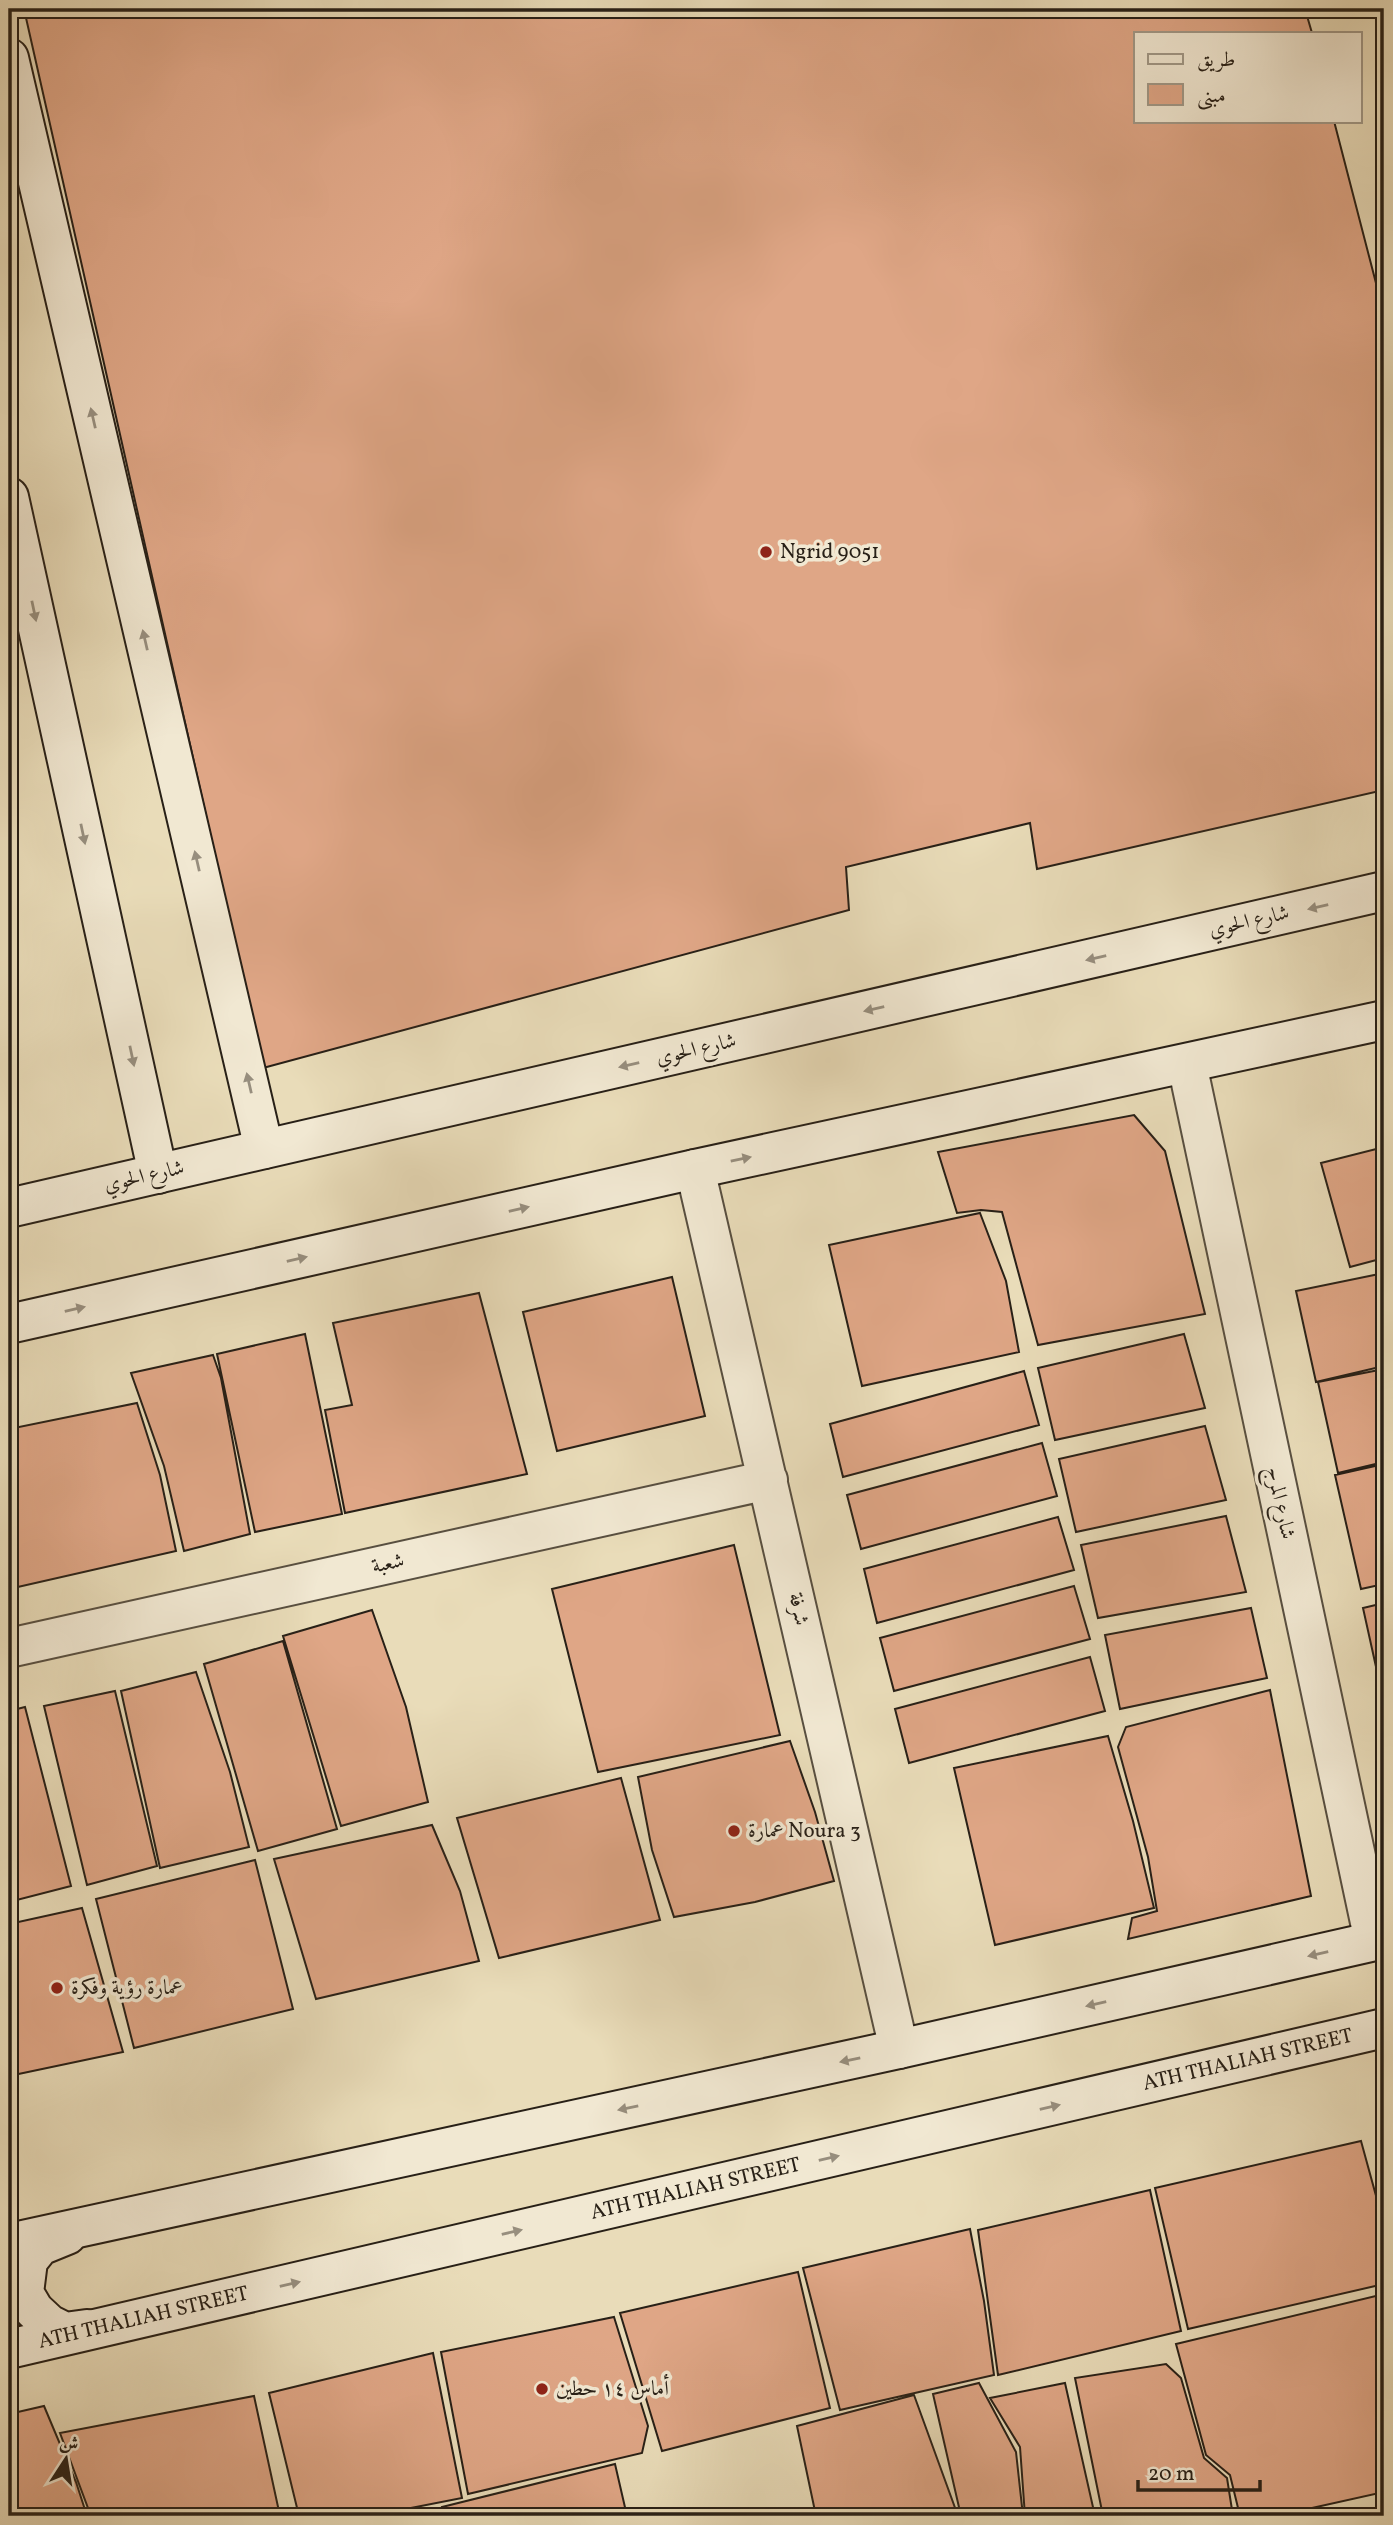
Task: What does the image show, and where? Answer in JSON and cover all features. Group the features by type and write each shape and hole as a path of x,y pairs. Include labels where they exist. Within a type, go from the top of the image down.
{"street":[{"path":"9,58 264,1149"},
{"path":"9,497 158,1174"},
{"name":"شارع الحوي","path":"9,1208 1384,891"},
{"path":"9,1324 695,1169 1186,1065 1384,1020"},
{"name":"شارع المرج","path":"1186,1065 1379,1940"},
{"name":"شرفة","path":"695,1169 899,2049"},
{"name":"شعبة","path":"9,1648 768,1480"},
{"path":"9,2243 899,2049 1379,1940"},
{"name":"ATH THALIAH STREET","path":"9,2349 1383,2034"},
{"path":"101,2222 40,2246 28,2261 24,2292 34,2310 65,2333 127,2322"}],"building":[{"name":"Ngrid 9051","path":"24,9 1305,9 1312,32 1134,32 1134,122 1334,122 1384,314 1384,790 1037,869 1030,823 846,867 849,910 263,1068"},
{"path":"1134,1115 1165,1151 1205,1314 1038,1345 1002,1212 981,1210 957,1213 938,1152"},
{"path":"1384,1147 1384,1258 1350,1267 1321,1163"},
{"path":"980,1213 1006,1281 1019,1352 862,1386 829,1245"},
{"path":"1384,1273 1384,1366 1316,1382 1296,1291"},
{"path":"672,1277 705,1416 557,1451 523,1312"},
{"path":"479,1293 527,1474 345,1513 325,1410 352,1405 333,1323"},
{"path":"305,1334 342,1514 255,1532 217,1354"},
{"path":"1184,1334 1205,1408 1055,1440 1038,1368"},
{"path":"213,1355 221,1378 250,1534 184,1551 164,1466 131,1373"},
{"path":"1384,1369 1384,1462 1338,1473 1318,1382"},
{"path":"1024,1371 1039,1425 843,1477 830,1424"},
{"path":"137,1403 160,1475 176,1551 9,1589 9,1429"},
{"path":"1205,1426 1226,1500 1076,1532 1059,1459"},
{"path":"1042,1443 1057,1496 861,1549 847,1495"},
{"path":"1384,1464 1384,1584 1361,1589 1335,1475"},
{"path":"1226,1516 1246,1592 1098,1618 1081,1545"},
{"path":"1058,1517 1074,1570 877,1623 864,1569"},
{"path":"734,1545 780,1735 598,1772 552,1589"},
{"path":"1074,1586 1090,1639 894,1691 880,1638"},
{"path":"1384,1603 1384,1703 1363,1608"},
{"path":"1251,1608 1267,1678 1120,1709 1105,1635"},
{"path":"372,1610 406,1707 428,1802 341,1826 283,1636"},
{"path":"283,1641 337,1829 258,1851 204,1664"},
{"path":"1090,1657 1105,1711 909,1763 895,1709"},
{"path":"196,1672 230,1772 249,1847 160,1868 121,1691"},
{"path":"1270,1690 1311,1896 1128,1939 1132,1918 1157,1911 1148,1857 1118,1747 1126,1727"},
{"path":"115,1691 157,1866 87,1885 44,1706"},
{"path":"25,1707 71,1886 9,1902 9,1711"},
{"path":"1108,1736 1133,1821 1154,1908 995,1945 954,1768"},
{"name":"عمارة Noura 3","path":"790,1741 815,1812 834,1881 755,1902 674,1917 652,1850 638,1777"},
{"path":"621,1778 660,1920 499,1958 457,1818"},
{"path":"432,1825 460,1891 479,1961 316,1999 274,1859"},
{"path":"255,1860 293,2009 134,2048 96,1899"},
{"name":"عمارة رؤية وفكرة","path":"82,1908 123,2052 9,2076 9,1924"},
{"path":"1361,2141 1384,2225 1384,2284 1188,2329 1155,2188"},
{"path":"1150,2190 1181,2331 998,2375 978,2230"},
{"path":"970,2229 984,2301 994,2375 840,2410 803,2268"},
{"path":"798,2272 830,2408 662,2451 620,2313"},
{"path":"1384,2294 1384,2492 1276,2516 1240,2516 1230,2475 1206,2455 1176,2344"},
{"name":"أماس ١٤ حطين","path":"614,2317 648,2426 642,2453 468,2494 441,2352"},
{"path":"433,2353 462,2498 370,2516 299,2516 269,2393"},
{"path":"1166,2364 1181,2378 1204,2458 1227,2478 1233,2516 1103,2516 1075,2378"},
{"path":"979,2383 1016,2452 1023,2516 961,2516 933,2394"},
{"path":"1065,2383 1095,2516 1025,2516 1020,2447 990,2398"},
{"path":"914,2395 958,2516 816,2516 797,2426"},
{"path":"254,2396 280,2516 91,2516 60,2433"},
{"path":"44,2406 76,2482 87,2516 9,2516 9,2414"},
{"path":"615,2464 627,2516 444,2516 442,2507"}],"place":[{"name":"Ngrid 9051","path":"766,552"},
{"name":"عمارة Noura 3","path":"734,1831"},
{"name":"عمارة رؤية وفكرة","path":"57,1988"},
{"name":"أماس ١٤ حطين","path":"542,2389"}]}
